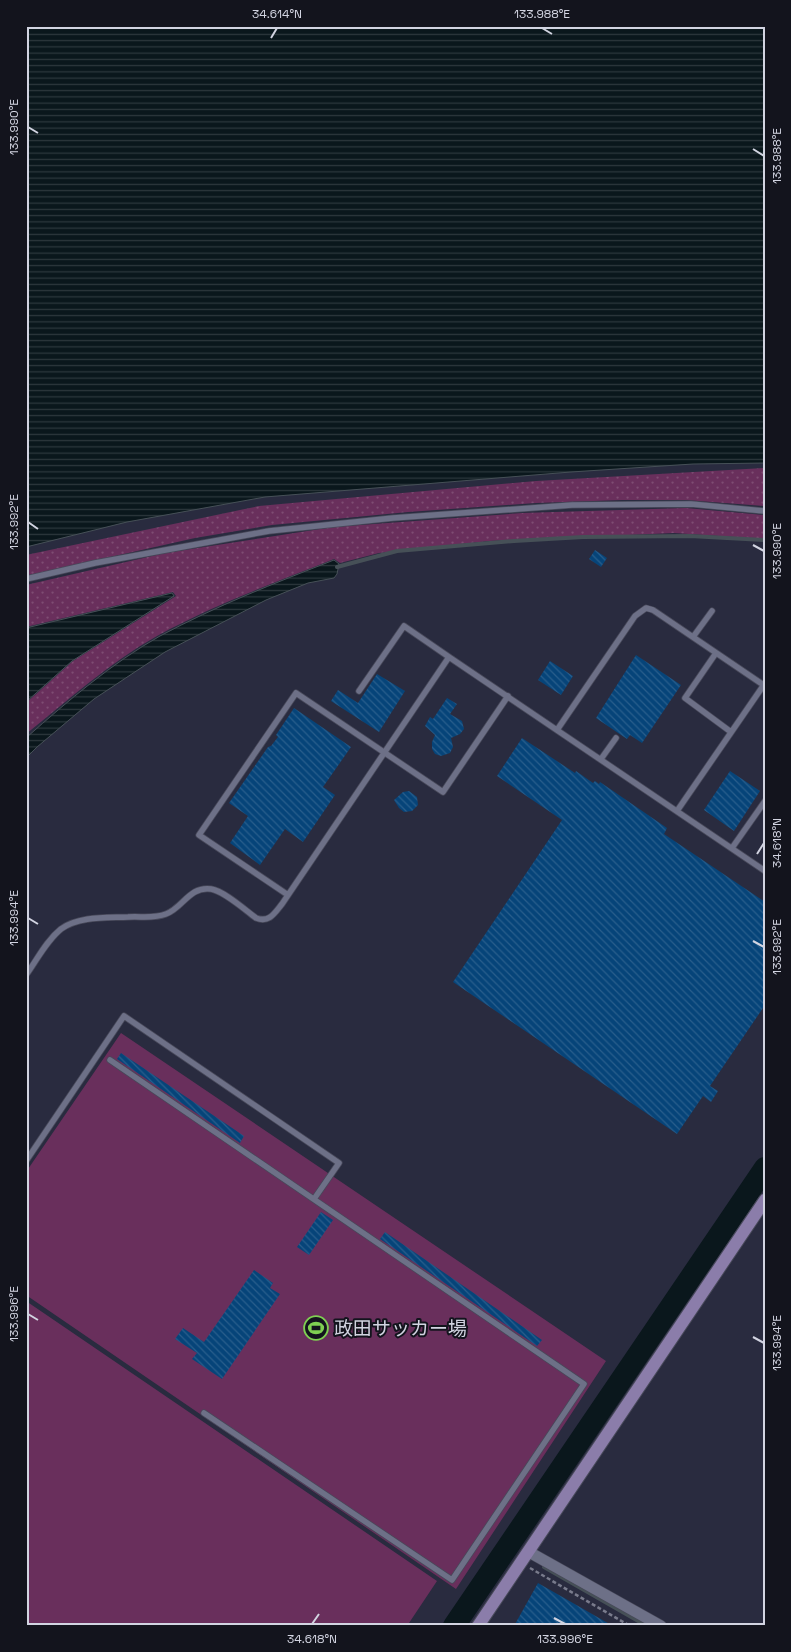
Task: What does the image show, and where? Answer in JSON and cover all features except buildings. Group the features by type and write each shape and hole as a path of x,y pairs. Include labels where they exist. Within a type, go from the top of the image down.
{"street":[{"path":"478,1626 765,1200"},
{"path":"529,1552 661,1626"}],"lane":[{"path":"26,580 95,563 269,531 392,518 572,505 691,504 765,511"},
{"path":"557,730 635,616 646,608 653,610 764,686 677,811"},
{"path":"693,637 712,611"},
{"path":"359,691 404,626 765,871"},
{"path":"716,653 685,698 732,732"},
{"path":"26,975 53,937 74,922 87,919 154,917 175,910 190,894 200,890 210,889 220,892 256,918 266,920 276,912 288,896 449,657"},
{"path":"288,896 199,835 296,692 443,792 508,696"},
{"path":"601,759 616,738"},
{"path":"732,848 765,801"},
{"path":"26,1162 124,1016 339,1163 314,1199"},
{"path":"110,1060 584,1384 452,1580 204,1413"}],"path":[{"path":"521,1563 630,1626"}],"shaded area":[{"path":"26,26 765,26 765,463 693,464 571,472 265,497 127,522 26,547"},
{"path":"765,468 765,506 686,500 622,500 536,503 408,512 272,525 195,538 26,576 26,555 259,506 536,481"},
{"path":"686,508 765,515 765,539 674,533 489,541 379,553 340,563 334,559 222,604 157,636 122,658 26,734 26,703 73,661 176,596 173,592 26,627 26,585 165,553 333,527 522,513"},
{"path":"334,560 339,564 334,578 308,583 266,600 165,652 94,699 26,758 27,737 91,683 142,647 181,625 224,605"},
{"path":"172,593 174,596 72,661 26,702 26,628"},
{"name":"政田サッカー場","path":"121,1033 606,1361 456,1589 26,1295 26,1172"},
{"path":"26,1301 437,1581 407,1626 26,1626"}],"waterway":[{"path":"337,567 397,551 514,541 583,537 690,536 765,540"},
{"path":"454,1626 765,1168"},
{"path":"756,1181 762,1184"},
{"path":"507,1548 513,1551"},
{"path":"544,1567 647,1626"}],"place":[{"name":"政田サッカー場","path":"316,1328"}]}
